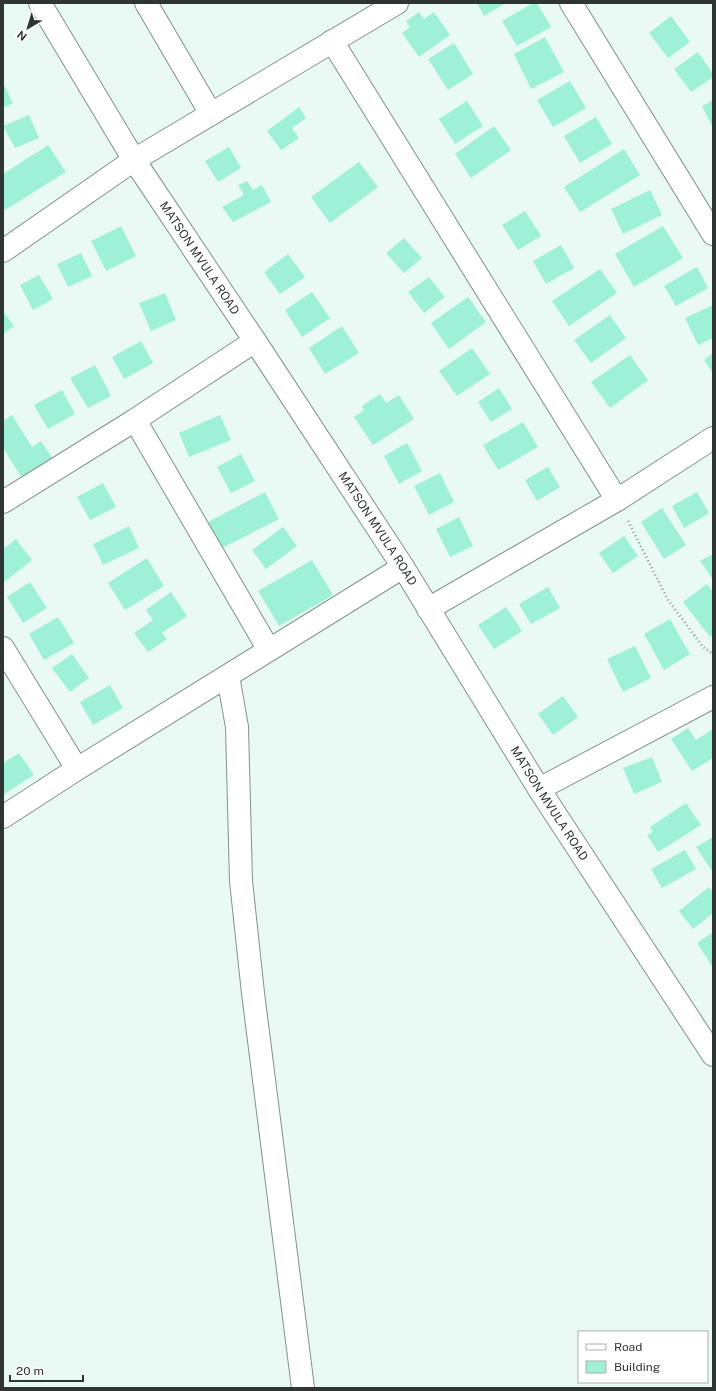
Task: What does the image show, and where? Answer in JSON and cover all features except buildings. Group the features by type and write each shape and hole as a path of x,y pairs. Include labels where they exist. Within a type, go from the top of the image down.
{"street":[{"name":"MATSON MVULA ROAD","path":"40,3 134,160 403,567 539,789 713,1055"},
{"path":"146,3 211,114"},
{"path":"6,243 134,160 397,3"},
{"path":"571,3 713,234"},
{"path":"332,41 617,500"},
{"path":"3,502 135,420 255,341"},
{"path":"135,420 268,650"},
{"path":"428,609 617,500 713,438"},
{"path":"3,817 77,769 403,567"},
{"path":"3,648 77,769"},
{"path":"228,676 238,727 241,881 254,1000 303,1388"},
{"path":"539,789 713,697"}],"path":[{"path":"617,500 668,600 703,647 713,654"}]}
